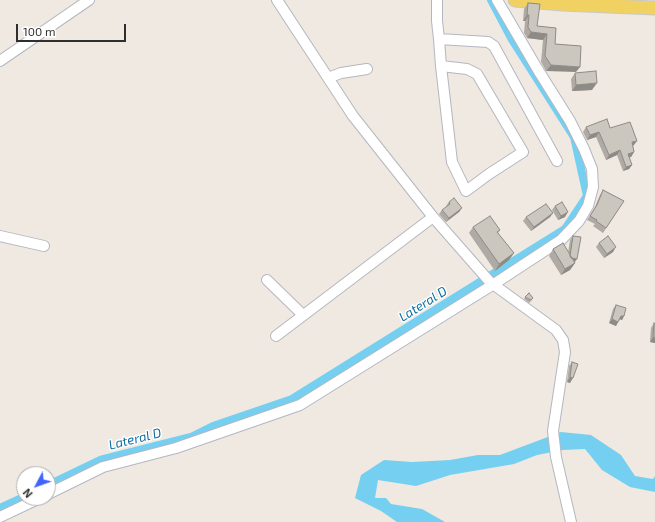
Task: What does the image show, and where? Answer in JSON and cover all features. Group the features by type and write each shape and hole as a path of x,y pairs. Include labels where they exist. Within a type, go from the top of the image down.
{"main road":[{"path":"515,0 655,8"}],"street":[{"path":"0,61 89,0"},
{"path":"277,0 353,116 433,217 490,281 556,330 563,340 565,352 553,431 556,457 571,522"},
{"path":"437,0 437,21 441,66 452,162 466,191 523,152 477,74 467,69 441,66"},
{"path":"56,490 103,467 176,448 300,405 490,281 561,240 582,216 588,206 593,187 592,169 570,121 497,0"},
{"path":"439,39 488,42 494,46 557,161"},
{"path":"328,78 335,75 367,69"},
{"path":"276,336 433,217"},
{"path":"0,236 44,246"},
{"path":"267,280 303,316"},
{"path":"0,517 23,506"}],"water":[{"path":"561,432 591,435 621,455 635,476 653,479 655,476 655,492 630,487 602,470 585,449 563,450 537,455 514,464 450,475 416,486 378,480 375,498 386,498 391,504 422,509 445,522 397,522 381,511 355,498 361,475 384,460 412,462 450,460 478,455 500,455"}],"building":[{"path":"528,3 540,4 537,26 556,28 555,44 581,46 580,67 551,65 545,56 547,34 531,32 528,27"},
{"path":"596,71 597,83 576,85 575,73"},
{"path":"607,119 610,128 630,122 637,141 632,142 634,152 628,154 632,165 626,167 620,150 609,155 599,132 590,135 586,127"},
{"path":"603,190 624,201 606,228 590,216 597,205"},
{"path":"454,198 462,208 449,218 442,210 450,204 449,202"},
{"path":"562,202 568,212 561,216 555,206"},
{"path":"546,204 553,213 534,227 526,217"},
{"path":"490,216 500,230 497,232 514,253 499,264 473,227"},
{"path":"573,236 581,237 577,259 571,258 570,256"},
{"path":"608,236 616,247 607,254 599,243"},
{"path":"563,243 575,263 565,269 553,249"},
{"path":"529,293 533,298 531,300 525,297"},
{"path":"616,305 626,308 624,316 621,316 618,322 612,319"},
{"path":"654,323 655,324 655,338 653,337"},
{"path":"572,362 578,364 573,378 570,377"}],"waterway":[{"name":"Lateral D","path":"56,481 100,460 191,437 213,426 292,399 565,229 587,196 574,137 511,38 491,0"},
{"name":"Lateral D","path":"0,508 16,501"}]}
